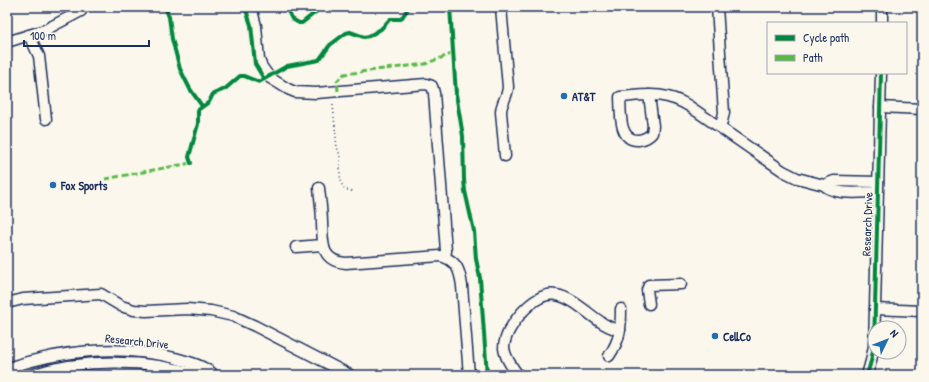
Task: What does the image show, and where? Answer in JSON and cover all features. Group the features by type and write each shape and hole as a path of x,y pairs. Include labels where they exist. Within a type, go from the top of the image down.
{"street":[{"path":"251,7 256,26 261,64 270,78 288,89 295,92 316,93 426,84 432,86 434,93 446,250 445,257"},
{"path":"501,7 508,87 508,91 501,106 505,156"},
{"path":"717,7 724,113 720,127"},
{"path":"882,7 882,22"},
{"path":"7,42 45,30 81,11"},
{"path":"30,35 39,56 46,119"},
{"name":"Research Drive","path":"867,375 874,346 881,74"},
{"path":"648,95 653,130 651,135 644,139 634,140 623,132 620,97 648,95 664,95 676,99 688,106 784,171 797,178 824,185 826,188 835,191 878,187"},
{"path":"880,107 922,109"},
{"path":"319,188 323,245 328,256 341,263 436,256 445,257 454,262 460,272 469,375"},
{"path":"296,247 323,245"},
{"path":"648,304 647,290 649,285 681,284"},
{"path":"7,302 23,299 98,293 121,306 140,311 187,309 216,312 244,320 350,375"},
{"path":"518,375 505,354 504,348 508,331 522,312 544,296 552,294 562,296 611,328 620,330"},
{"path":"609,356 616,344 620,330 621,309"},
{"path":"875,309 922,311"},
{"name":"Research Drive","path":"7,368 71,352 98,350 154,354 172,367"},
{"name":"Research Drive","path":"31,375 57,368 100,363 126,363 187,369 206,369 214,375"},
{"name":"Research Drive","path":"187,369 200,375"}],"path":[{"path":"333,105 337,148 340,152 342,183 345,188 352,192"}],"marked path":[{"path":"338,91 337,81 344,74 425,64 454,53"},
{"path":"105,179 191,163"}],"cycle path":[{"path":"165,7 169,17 172,39 180,69 190,89 202,106"},
{"path":"245,7 251,25 255,64 264,79"},
{"path":"286,7 292,19 299,23 302,23 322,7"},
{"path":"191,163 189,157 198,124 198,110 209,102 213,94 225,89 240,76 244,76 259,82 287,66 319,60 330,45 346,33 350,32 364,37 369,36 381,29 390,19 401,19 409,7"},
{"path":"450,7 456,94 463,136 465,191 474,231 476,259 480,278 487,375"},
{"path":"867,375 874,346 881,74"}],"place":[{"name":"AT&T","path":"564,96"},
{"name":"Fox Sports","path":"53,185"},
{"name":"CellCo","path":"715,336"}]}
